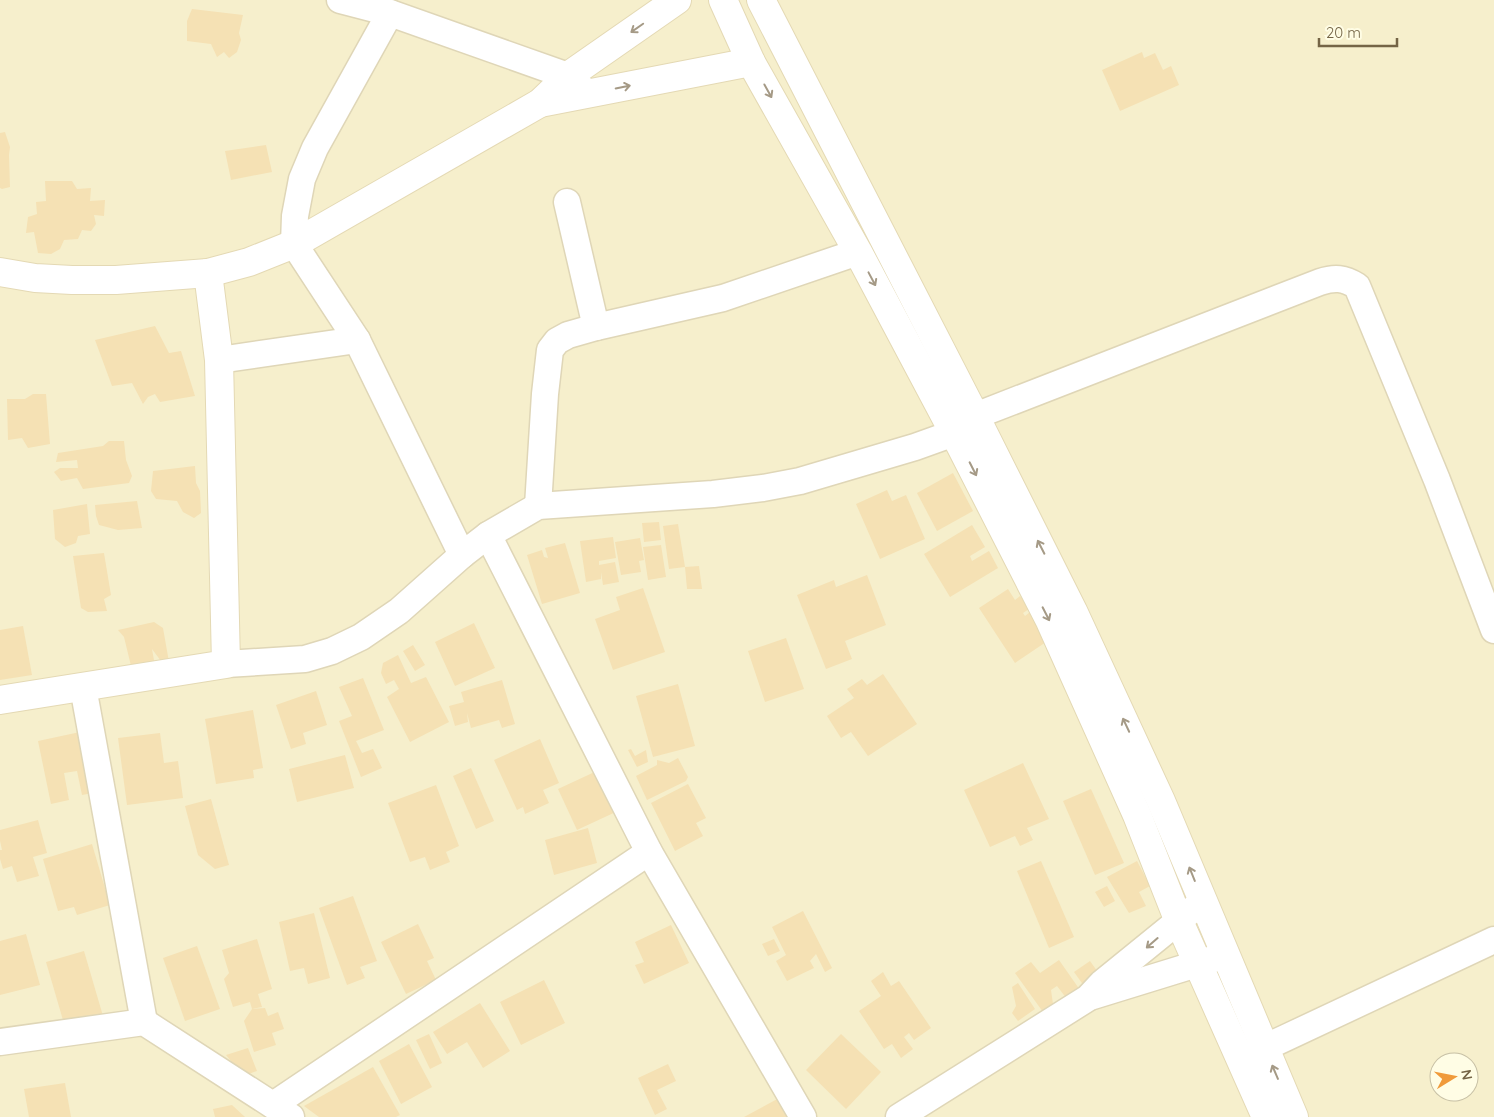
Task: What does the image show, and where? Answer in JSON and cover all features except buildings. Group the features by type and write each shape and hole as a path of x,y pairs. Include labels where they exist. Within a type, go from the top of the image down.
{"street":[{"path":"340,0 390,13 568,76 589,94"},
{"path":"0,272 35,278 72,280 116,280 208,273 249,262 294,244 540,103 568,76 677,0"},
{"path":"723,0 752,62 858,252 1050,620 1137,814 1178,920 1266,1117"},
{"path":"761,0 1077,619 1162,801 1294,1117"},
{"path":"390,13 315,148 302,179 295,216 294,244 358,340 462,555"},
{"path":"540,103 752,62"},
{"path":"801,150 831,137"},
{"path":"567,202 596,327"},
{"path":"538,506 545,394 550,350 557,341 596,327 723,298 858,252"},
{"path":"208,273 218,360 226,664"},
{"path":"975,416 1320,282 1340,278 1350,281 1357,286 1440,488 1494,630"},
{"path":"218,360 358,340"},
{"path":"0,700 226,664 305,659 332,651 361,637 399,611 462,555 488,535 538,506 713,494 762,488 800,481 916,447 954,433"},
{"path":"488,535 649,852 803,1117"},
{"path":"83,686 144,1022"},
{"path":"0,1042 144,1022 282,1111 649,852"},
{"path":"1088,998 1102,983 1203,901"},
{"path":"1264,1048 1494,940"},
{"path":"899,1117 1088,998 1226,955"}],"shaded area":[{"path":"0,0 1494,0 1494,1117 0,1117"}]}
